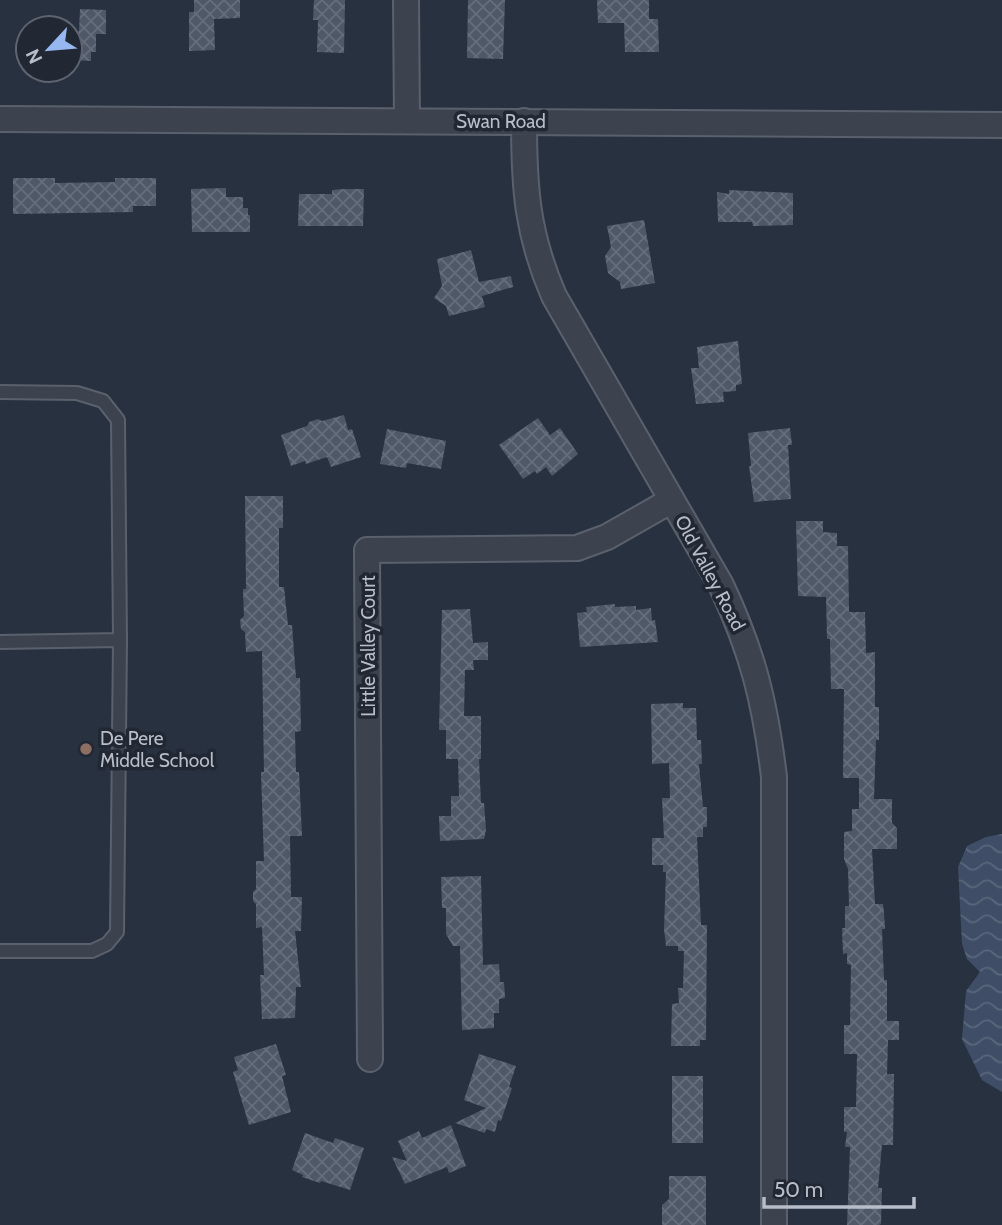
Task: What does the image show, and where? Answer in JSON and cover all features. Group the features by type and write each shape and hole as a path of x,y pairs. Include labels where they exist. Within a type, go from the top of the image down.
{"street":[{"path":"406,0 407,121"},
{"name":"Swan Road","path":"0,119 1002,125"},
{"name":"Old Valley Road","path":"524,121 526,196 531,230 542,267 554,296 721,585 757,674 768,721 774,777 774,1225"},
{"name":"Little Valley Court","path":"370,1059 367,550 577,548 607,537 672,500"}],"lane":[{"path":"0,393 77,393 103,401 118,420 120,640 117,932 107,944 92,951 0,951"},
{"path":"0,642 120,640"}],"water":[{"path":"1002,834 1002,1092 982,1080 962,1039 966,991 980,972 967,959 962,944 958,867 967,846 986,837"}],"building":[{"path":"194,0 240,0 240,18 214,19 215,50 189,51 189,12 194,12"},
{"path":"314,0 345,0 344,53 317,52 318,20 313,20"},
{"path":"468,0 505,0 503,59 467,58"},
{"path":"597,0 649,0 649,19 658,19 659,52 625,52 624,23 598,23"},
{"path":"80,9 106,10 106,34 96,34 96,52 91,52 91,61 84,61 84,14 80,14"},
{"path":"13,178 55,178 55,183 156,178 156,206 133,206 133,212 13,214"},
{"path":"226,188 226,197 243,197 243,208 248,208 250,215 250,232 192,232 191,189"},
{"path":"364,189 363,226 298,226 299,194 332,194 332,190"},
{"path":"729,190 793,193 793,225 753,226 752,222 718,222 717,192 729,194"},
{"path":"644,220 655,283 621,289 620,282 608,273 605,256 611,247 607,226"},
{"path":"471,250 479,282 511,276 513,287 482,296 485,307 449,316 446,306 434,298 442,286 437,259"},
{"path":"738,341 742,384 736,385 736,391 723,392 724,402 696,404 691,368 699,368 697,347"},
{"path":"344,415 348,430 352,429 361,457 331,467 327,457 291,466 281,435 318,419 322,421"},
{"path":"538,418 550,435 560,428 578,454 552,476 546,467 523,479 499,445"},
{"path":"790,428 792,445 788,445 791,499 754,502 748,433"},
{"path":"387,429 446,441 441,469 407,463 406,468 380,464"},
{"path":"245,496 283,496 283,528 279,528 279,587 284,587 288,625 292,625 296,678 300,678 301,731 295,732 302,836 290,836 291,897 302,897 301,931 295,931 301,987 296,987 295,1018 262,1019 262,927 256,928 253,892 256,889 256,861 264,861 261,772 264,772 262,651 246,652 245,632 241,629 240,620 244,616 243,589 246,589"},
{"path":"796,521 823,521 823,532 837,533 837,546 848,546 849,612 865,612 866,653 875,652 875,707 879,707 879,740 876,740 874,799 892,799 892,823 897,828 897,849 872,849 875,904 883,904 884,913 885,929 882,929 884,980 887,980 887,1021 899,1021 899,1040 888,1040 887,1074 894,1074 893,1145 882,1145 878,1188 882,1188 879,1225 847,1225 850,1147 845,1147 847,1132 844,1132 844,1107 856,1107 857,1054 844,1054 844,1025 850,1025 851,965 847,964 847,953 843,954 842,928 845,928 845,906 849,906 844,832 852,831 852,809 859,809 859,778 843,778 844,689 831,689 826,597 798,596"},
{"path":"615,604 615,607 636,606 636,610 651,608 658,642 580,647 577,613 587,612 586,607"},
{"path":"470,609 473,643 488,642 488,660 473,660 474,670 465,670 464,716 481,716 479,759 481,803 484,803 486,830 484,839 440,841 439,816 451,816 451,796 459,796 458,759 446,759 446,730 439,730 442,610"},
{"path":"683,703 683,708 696,708 697,740 701,740 702,764 699,764 703,807 707,807 707,827 703,827 703,837 697,837 701,925 707,925 706,1040 700,1040 700,1046 671,1046 672,1004 679,1003 678,988 683,988 684,951 678,951 678,946 666,946 666,872 663,872 663,865 652,865 652,838 664,838 662,798 670,798 669,763 652,764 651,704"},
{"path":"481,876 483,965 499,964 500,982 504,982 505,998 499,999 499,1013 494,1013 494,1028 462,1030 460,946 453,946 446,934 446,908 442,908 441,877"},
{"path":"276,1044 286,1075 282,1076 291,1112 249,1125 233,1072 238,1070 234,1057"},
{"path":"479,1054 516,1066 509,1087 512,1088 495,1132 486,1129 485,1133 455,1123 486,1108 464,1100"},
{"path":"672,1076 703,1076 703,1143 672,1143"},
{"path":"451,1125 466,1166 449,1173 447,1167 405,1184 392,1157 407,1161 398,1141 419,1131 422,1138"},
{"path":"305,1133 333,1143 335,1138 364,1148 350,1190 302,1177 303,1175 292,1170"},
{"path":"669,1176 706,1176 706,1225 662,1225 662,1205 669,1199"}],"place":[{"name":"De Pere Middle School","path":"86,749"}]}
